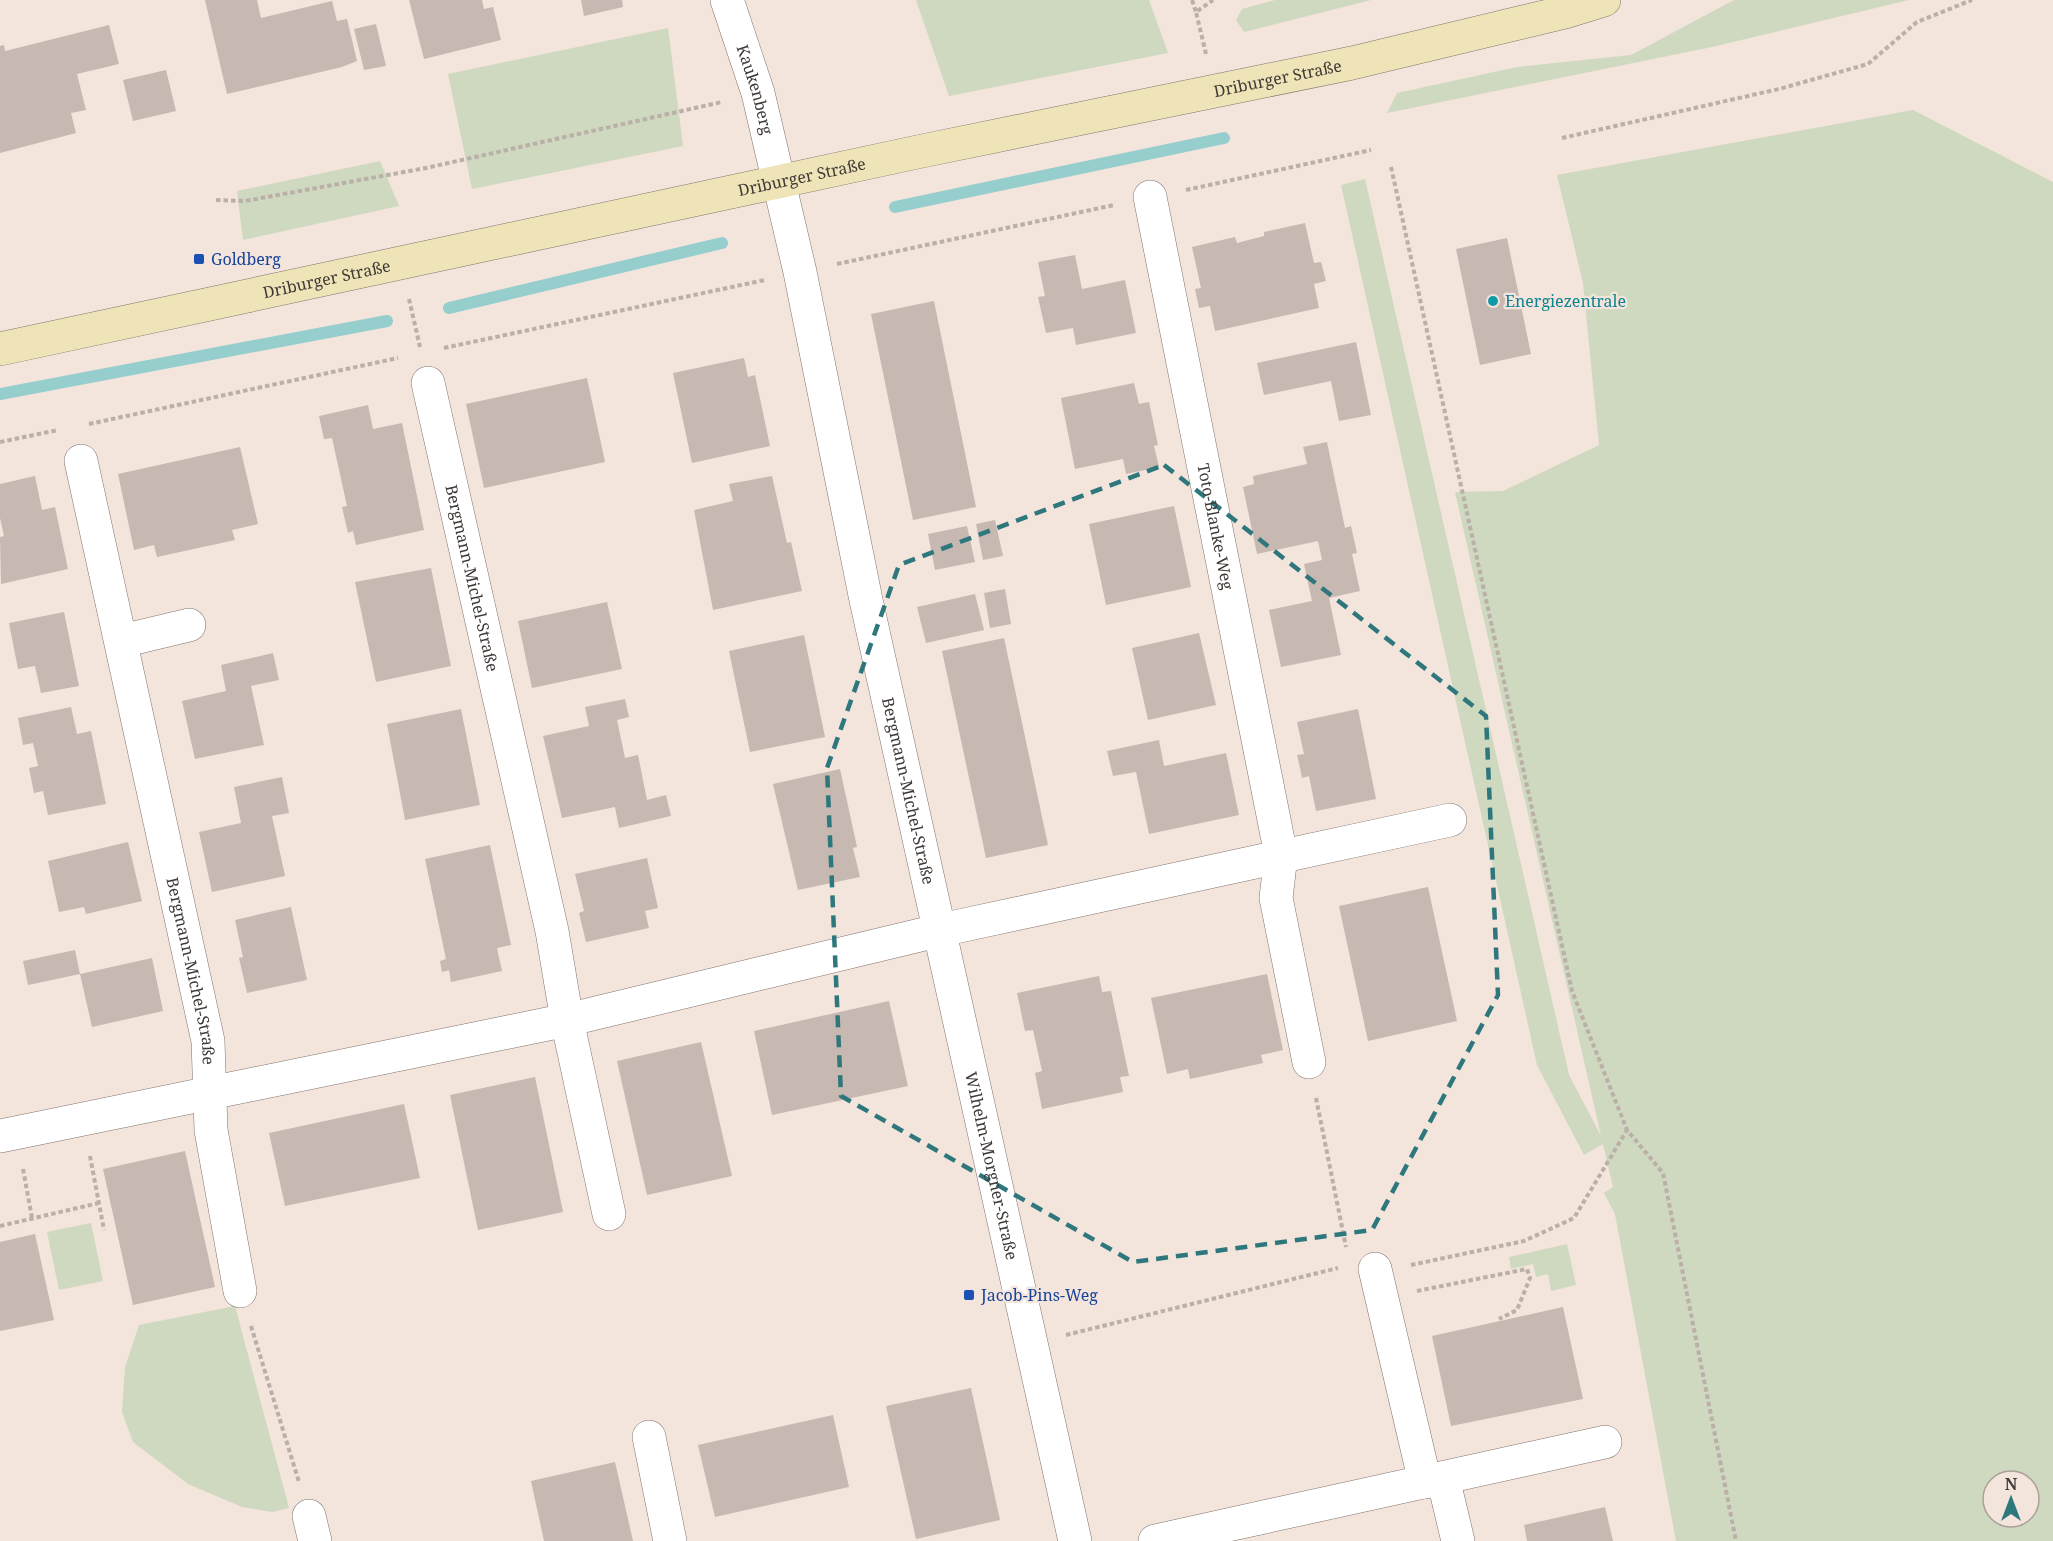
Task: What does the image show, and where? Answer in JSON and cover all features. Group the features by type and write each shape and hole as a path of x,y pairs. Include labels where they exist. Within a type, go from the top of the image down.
{"main road":[{"name":"Driburger Straße","path":"0,349 1214,90 1352,63 1565,12 1605,0"}],"street":[{"name":"Kaukenberg","path":"727,0 758,93 800,272"},
{"name":"Toto-Blanke-Weg","path":"1150,197 1281,855 1276,898 1309,1062"},
{"name":"Bergmann-Michel-Straße","path":"800,272 866,600 941,930"},
{"name":"Bergmann-Michel-Straße","path":"424,368 552,931 567,1020 609,1214"},
{"name":"Bergmann-Michel-Straße","path":"81,461 208,1041 211,1130 240,1291"},
{"path":"122,641 189,625"},
{"path":"0,1136 567,1020 941,930 1450,820"},
{"name":"Wilhelm-Morgner-Straße","path":"941,930 1075,1541"},
{"path":"1370,1276 1434,1480 1458,1541"},
{"path":"649,1437 670,1541"},
{"path":"1155,1541 1605,1442"}],"path":[{"path":"1192,0 1214,90"},
{"path":"1196,12 1213,0"},
{"path":"1562,138 1779,89 1868,64 1917,22 1972,0"},
{"path":"216,200 245,201 426,168 758,93"},
{"path":"800,272 1371,150"},
{"path":"1391,167 1572,991 1627,1130 1663,1173 1736,1541"},
{"path":"400,263 424,368"},
{"path":"1309,1062 1370,1276"},
{"path":"1030,1344 1370,1276 1524,1241 1574,1218 1627,1130"},
{"path":"89,1153 104,1230"},
{"path":"21,1160 32,1218"},
{"path":"0,1226 99,1203"},
{"path":"1370,1276 1527,1269 1530,1278 1517,1310 1499,1318"},
{"path":"240,1291 312,1528"}],"highlighted area":[{"path":"1164,465 1486,716 1498,995 1372,1230 1133,1262 841,1096 827,768 899,565"}],"green space":[{"path":"916,0 1149,0 1168,53 949,96"},
{"path":"1275,0 1371,0 1244,32 1236,20 1242,9"},
{"path":"1734,0 1909,0 1712,47 1387,113 1397,93 1517,67 1631,55"},
{"path":"668,28 683,146 472,189 448,74"},
{"path":"1913,110 2053,182 2053,1541 1676,1541 1615,1214 1604,1193 1613,1187 1603,1144 1584,1155 1537,1065 1341,185 1365,179 1569,1075 1601,1136 1455,492 1503,491 1599,445 1583,283 1557,175"},
{"path":"380,161 399,206 243,240 237,191"},
{"path":"91,1223 103,1281 59,1290 47,1232"},
{"path":"1567,1244 1576,1285 1551,1291 1548,1274 1536,1277 1533,1264 1511,1269 1509,1257"},
{"path":"235,1306 289,1508 272,1512 242,1507 188,1484 133,1442 122,1412 125,1367 139,1325"}],"building":[{"path":"205,0 257,0 261,18 332,1 337,21 347,19 357,61 342,67 227,94"},
{"path":"409,0 482,0 484,9 493,7 501,40 424,59"},
{"path":"581,0 622,0 623,7 584,16"},
{"path":"376,24 386,66 364,70 354,29"},
{"path":"109,25 119,64 77,74 86,110 71,113 76,133 0,153 0,46 4,45 5,51"},
{"path":"166,70 176,111 133,121 123,80"},
{"path":"1305,223 1314,263 1321,262 1326,281 1314,284 1319,308 1215,331 1210,306 1199,308 1195,289 1201,288 1192,247 1235,237 1237,243 1264,236 1264,232"},
{"name":"Energiezentrale","path":"1507,238 1531,354 1480,365 1456,249"},
{"path":"1075,255 1082,289 1125,280 1136,333 1076,345 1073,328 1046,333 1038,297 1045,296 1038,262"},
{"path":"934,301 976,507 913,520 871,314"},
{"path":"1356,342 1371,415 1339,421 1331,381 1264,395 1257,363"},
{"path":"744,358 748,377 755,375 770,446 692,463 673,373"},
{"path":"587,378 605,462 484,488 466,404"},
{"path":"1134,383 1139,404 1149,402 1158,445 1154,446 1159,467 1126,474 1123,459 1075,469 1061,398"},
{"path":"368,405 373,429 402,423 424,530 356,545 353,531 348,533 342,507 347,506 332,438 324,439 319,416"},
{"path":"1327,442 1345,528 1351,526 1357,553 1352,554 1360,591 1329,598 1341,655 1281,667 1269,610 1312,601 1304,564 1322,560 1318,541 1257,554 1243,487 1254,484 1253,476 1307,464 1303,447"},
{"path":"240,447 258,524 232,530 235,540 157,557 154,545 134,550 118,474"},
{"path":"35,476 42,510 55,507 68,569 1,584 0,537 4,536 0,518 0,484"},
{"path":"772,476 787,543 791,542 802,591 713,610 694,510 733,501 729,484"},
{"path":"1174,506 1191,587 1106,605 1089,524"},
{"path":"995,520 1003,556 983,560 976,524"},
{"path":"967,526 975,562 935,570 928,534"},
{"path":"431,568 451,666 376,682 355,582"},
{"path":"1005,589 1011,624 990,628 984,593"},
{"path":"975,594 984,630 926,643 917,607"},
{"path":"607,602 622,669 532,688 518,621"},
{"path":"64,612 79,686 41,693 35,666 18,669 9,623"},
{"path":"1199,633 1216,705 1148,720 1132,648"},
{"path":"804,635 825,737 750,752 729,651"},
{"path":"1004,638 1048,845 986,858 942,651"},
{"path":"273,653 279,680 251,686 264,745 195,759 182,701 226,691 221,665"},
{"path":"625,699 629,717 617,720 625,758 638,755 647,800 666,795 671,816 619,828 615,807 562,818 543,736 589,726 585,707"},
{"path":"71,707 77,734 91,731 106,804 48,815 43,791 34,793 29,768 38,766 33,743 23,745 18,718"},
{"path":"461,709 480,805 405,820 387,724"},
{"path":"1358,709 1376,799 1316,811 1309,776 1302,778 1297,755 1304,754 1297,722"},
{"path":"1159,740 1164,766 1226,753 1239,815 1149,834 1136,772 1113,776 1107,751"},
{"path":"840,769 857,847 853,848 860,877 798,890 773,784"},
{"path":"282,777 289,813 272,816 285,876 212,892 199,832 241,823 234,787"},
{"path":"128,842 142,901 86,914 84,907 59,912 48,861"},
{"path":"490,845 511,945 497,948 502,971 451,982 449,970 442,972 440,961 446,959 425,859"},
{"path":"647,858 658,908 645,911 649,928 586,942 579,913 584,911 575,874"},
{"path":"1428,887 1457,1021 1368,1041 1339,906"},
{"path":"291,907 307,980 247,993 239,958 243,957 235,920"},
{"path":"75,950 80,974 28,985 23,961"},
{"path":"152,958 163,1011 92,1027 80,974"},
{"path":"1267,974 1283,1050 1261,1055 1263,1063 1190,1079 1188,1069 1167,1074 1151,998"},
{"path":"1099,976 1102,992 1111,991 1129,1076 1120,1077 1123,1092 1042,1109 1035,1073 1042,1071 1033,1030 1025,1031 1017,993"},
{"path":"889,1001 908,1086 772,1115 754,1031"},
{"path":"701,1042 732,1176 647,1195 617,1061"},
{"path":"535,1077 563,1212 478,1230 450,1095"},
{"path":"404,1104 420,1178 285,1206 269,1133"},
{"path":"185,1151 215,1287 133,1305 103,1169"},
{"path":"35,1234 54,1320 0,1331 0,1242"},
{"path":"1563,1307 1583,1399 1451,1426 1432,1336"},
{"path":"971,1388 1000,1520 916,1539 886,1406"},
{"path":"833,1415 849,1487 715,1517 698,1445"},
{"path":"615,1462 633,1541 544,1541 531,1481"},
{"path":"1605,1507 1613,1541 1527,1541 1524,1525"}],"waterway":[{"path":"895,207 1224,138"},
{"path":"449,308 722,243"},
{"path":"0,394 387,321"}],"place":[{"name":"Goldberg","path":"199,259"},
{"name":"Energiezentrale","path":"1493,301"},
{"name":"Jacob-Pins-Weg","path":"969,1295"}]}
